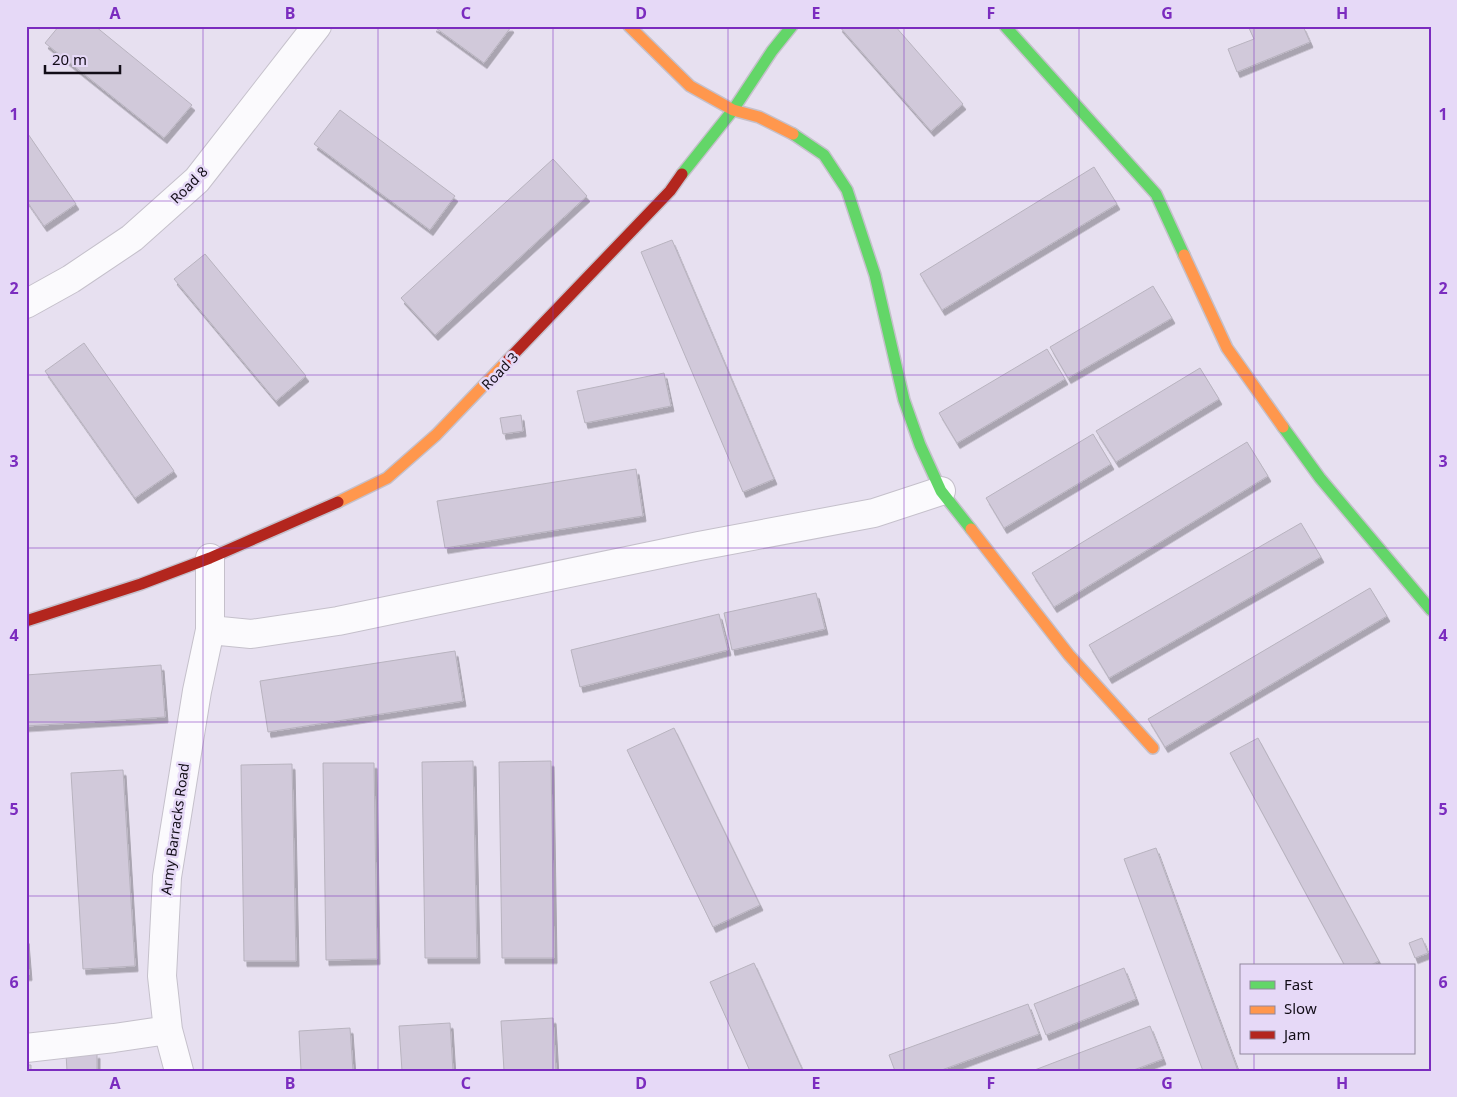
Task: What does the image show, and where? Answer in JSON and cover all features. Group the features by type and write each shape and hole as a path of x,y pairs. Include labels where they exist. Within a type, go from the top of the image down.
{"street":[{"name":"Road 8","path":"26,304 71,279 132,238 197,180 317,26"},
{"path":"629,26 690,86 733,110 759,116 791,132 824,155 846,190 875,275 904,400 920,446 941,491 1069,655 1153,748"},
{"path":"733,110 772,50 792,26"},
{"path":"1005,26 1156,194 1227,348 1320,478 1431,610"},
{"name":"Road 3","path":"210,558 340,501 387,478 436,435 670,191 695,156 733,110"},
{"path":"210,630 252,634 338,621 690,548 874,513 941,491"},
{"path":"26,621 140,584 210,558"},
{"name":"Army Barracks Road","path":"179,1071 168,1030 162,976 167,877 195,700 210,630 210,558"},
{"path":"26,1048 168,1030"}],"building":[{"path":"59,26 95,26 192,105 164,138 45,43"},
{"path":"433,26 510,26 511,27 484,63"},
{"path":"839,26 895,26 963,104 931,131"},
{"path":"1248,26 1303,26 1310,42 1237,72 1228,49 1254,39"},
{"path":"340,110 455,196 430,230 314,144"},
{"path":"26,131 76,204 44,226 26,200"},
{"path":"553,159 587,196 435,335 401,298"},
{"path":"1094,167 1117,204 942,310 920,274"},
{"path":"672,240 774,479 743,492 641,252"},
{"path":"205,254 306,376 276,401 174,279"},
{"path":"1153,286 1172,318 1068,378 1050,347"},
{"path":"84,343 174,471 135,498 45,371"},
{"path":"1047,349 1065,379 957,443 939,413"},
{"path":"1200,368 1219,399 1116,462 1096,431"},
{"path":"664,373 671,406 585,423 577,391"},
{"path":"521,415 523,431 503,434 500,418"},
{"path":"1093,434 1111,464 1004,528 986,498"},
{"path":"1247,442 1268,476 1054,607 1032,573"},
{"path":"636,469 643,516 445,548 437,501"},
{"path":"1301,523 1321,557 1109,678 1089,645"},
{"path":"1370,588 1387,616 1165,747 1148,719"},
{"path":"816,593 825,629 732,650 724,613"},
{"path":"719,614 728,650 580,687 571,650"},
{"path":"455,651 463,701 268,732 260,681"},
{"path":"161,665 165,717 26,726 26,675"},
{"path":"674,728 760,905 713,927 627,750"},
{"path":"1258,738 1379,961 1373,964 1344,964 1230,753"},
{"path":"473,761 477,958 425,958 422,762"},
{"path":"551,761 554,958 502,958 499,762"},
{"path":"323,763 374,763 377,959 326,960"},
{"path":"292,764 296,961 244,961 241,765"},
{"path":"123,770 135,966 83,969 71,773"},
{"path":"1156,848 1238,1071 1203,1071 1124,859"},
{"path":"26,938 29,975 26,975"},
{"path":"1422,938 1428,953 1415,958 1409,943"},
{"path":"754,963 803,1071 750,1071 710,982"},
{"path":"1124,968 1136,999 1046,1035 1034,1004"},
{"path":"1028,1004 1039,1034 939,1071 895,1071 889,1055"},
{"path":"553,1018 556,1071 504,1071 501,1021"},
{"path":"450,1023 453,1071 402,1071 399,1026"},
{"path":"1150,1026 1163,1059 1131,1071 1032,1071"},
{"path":"350,1028 353,1071 301,1071 299,1031"},
{"path":"97,1053 97,1071 67,1071 66,1054"},
{"path":"26,1065 31,1065 31,1071 26,1071"}],"traffic: fast":[{"path":"682,174 733,110 772,51 792,26"},
{"path":"1005,26 1156,194 1184,255"},
{"path":"793,134 824,155 847,190 875,275 904,400 920,445 941,491 971,529"},
{"path":"1283,427 1320,478 1431,610"}],"traffic: slow":[{"path":"629,26 690,86 733,110 759,117 793,134"},
{"path":"1184,255 1227,348 1283,427"},
{"path":"338,502 387,478 436,435 508,360"},
{"path":"971,529 1069,655 1153,748"}],"traffic: jam":[{"path":"508,360 670,191 682,174"},
{"path":"26,621 141,584 210,558 338,502"}]}
